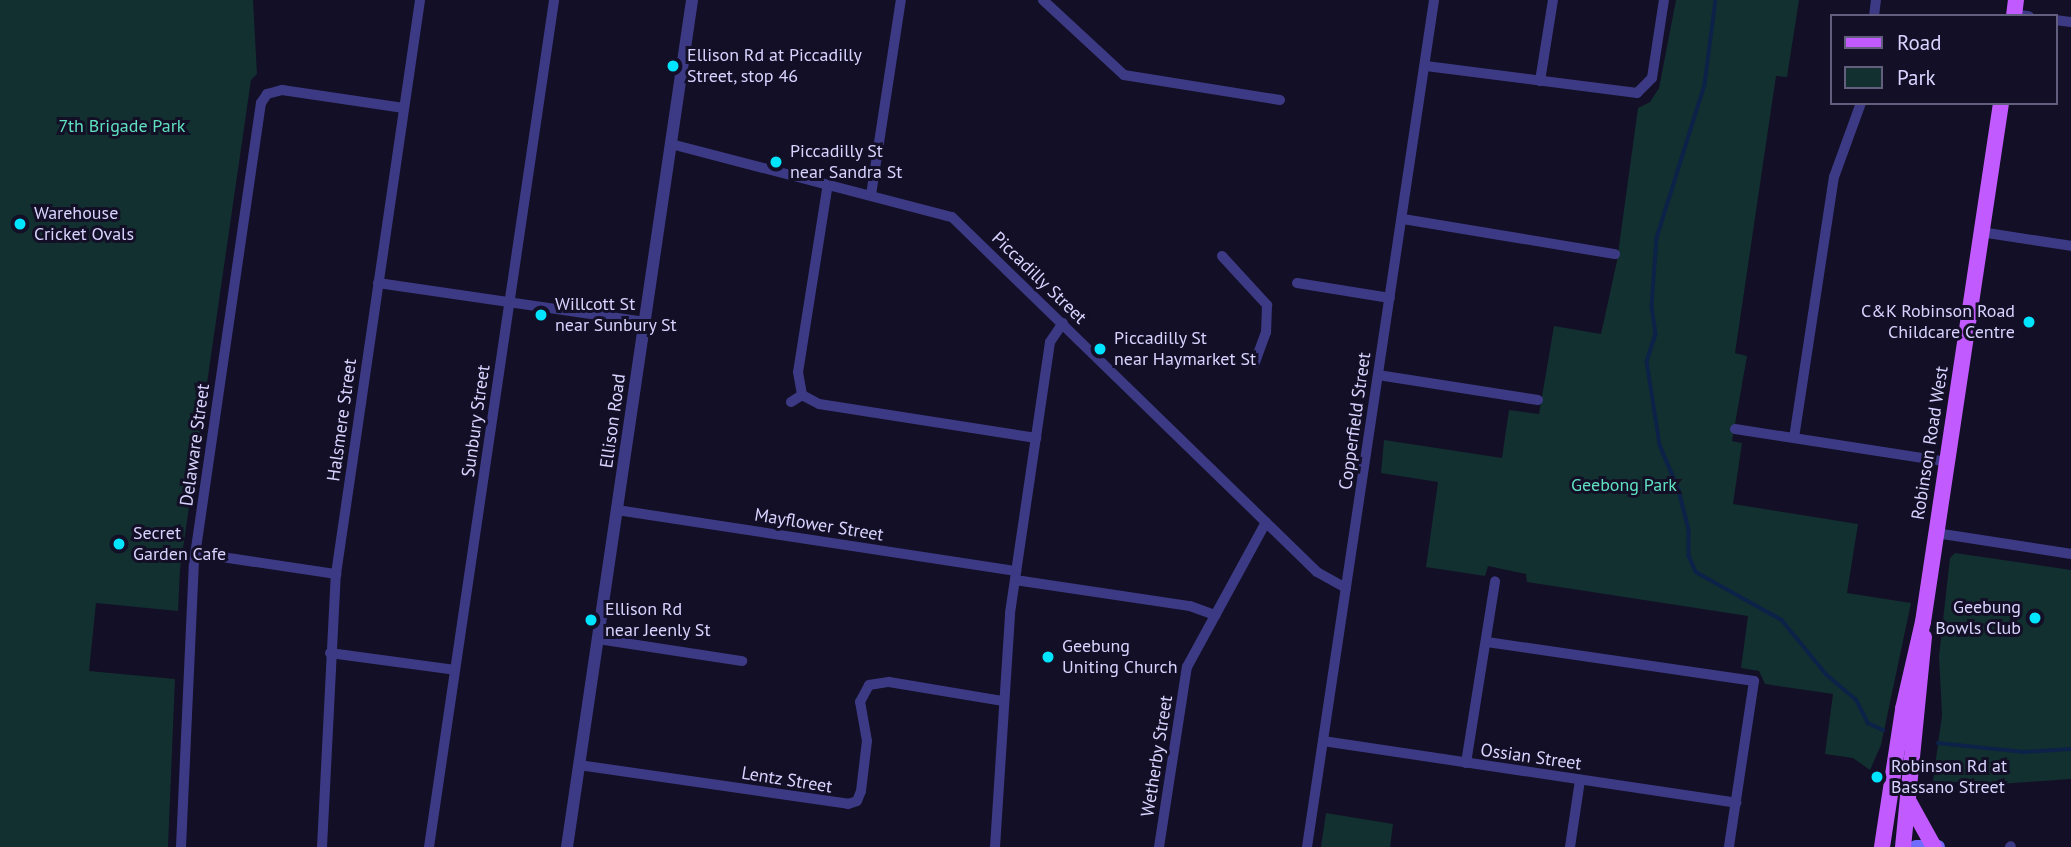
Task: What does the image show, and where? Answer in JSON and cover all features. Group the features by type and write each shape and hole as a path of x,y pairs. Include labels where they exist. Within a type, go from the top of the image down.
{"main road":[{"name":"Robinson Road West","path":"1882,847 1903,709 1923,622 2001,105"},
{"name":"Robinson Road West","path":"1903,847 1923,676 1923,622"},
{"path":"1909,802 1936,847"},
{"path":"1916,847 1936,847"}],"street":[{"name":"Halsmere Street","path":"322,847 335,574 420,0"},
{"name":"Sunbury Street","path":"429,847 554,0"},
{"name":"Ellison Road","path":"567,847 692,0"},
{"path":"871,195 901,0"},
{"path":"1043,0 1124,75 1280,100"},
{"name":"Copperfield Street","path":"1307,847 1434,0"},
{"path":"1540,81 1553,0"},
{"path":"1426,66 1627,94 1644,90 1653,72 1664,0"},
{"name":"Delaware Street","path":"181,847 195,553 260,108 267,94 282,90 404,108"},
{"path":"1794,438 1837,164 1860,105"},
{"name":"Piccadilly Street","path":"671,144 952,217 1317,572 1346,589"},
{"path":"802,395 798,372 828,183"},
{"path":"1403,219 1615,254"},
{"path":"1981,232 2071,246"},
{"path":"1222,256 1268,305 1266,332 1255,363"},
{"path":"378,283 645,322"},
{"path":"1297,283 1390,298"},
{"path":"995,847 1003,701 1016,576 1050,342 1063,323"},
{"path":"1378,375 1538,400"},
{"path":"791,402 802,395"},
{"path":"802,395 819,404 1036,438"},
{"path":"1735,429 1947,462"},
{"name":"Mayflower Street","path":"617,510 1190,606 1214,615"},
{"name":"Wetherby Street","path":"1159,847 1185,674 1214,615 1266,522"},
{"path":"1936,533 2071,554"},
{"path":"195,553 335,574"},
{"path":"1466,763 1495,581"},
{"path":"598,639 742,661"},
{"path":"1487,642 1754,681 1729,847"},
{"path":"330,653 456,670"},
{"name":"Lentz Street","path":"579,765 852,803 861,791 867,747 860,698 869,685 881,681 1003,701"},
{"name":"Ossian Street","path":"1323,741 1736,803"},
{"path":"1570,847 1580,780"}],"green space":[{"name":"7th Brigade Park","path":"0,0 253,0 257,74 251,80 180,569 178,611 96,603 89,671 175,679 168,847 0,847"},
{"name":"Geebong Park","path":"1676,0 1799,0 1787,77 1776,76 1735,353 1747,356 1732,441 1742,443 1733,504 1858,524 1847,593 1911,603 1881,745 1870,770 1853,758 1825,754 1833,694 1765,684 1759,671 1741,668 1748,616 1527,582 1526,574 1488,566 1485,576 1426,567 1438,482 1381,473 1384,440 1502,458 1509,410 1539,414 1554,326 1601,334 1617,261 1638,108 1650,102 1659,88"},
{"path":"1955,553 2071,570 2071,779 1999,784 1933,781 1942,715 1939,656 1950,558"},
{"path":"1326,813 1393,824 1390,847 1321,847"}],"waterway":[{"path":"1716,0 1705,85 1657,238 1652,306 1656,334 1647,361 1660,445 1679,490 1689,530 1689,556 1696,572 1782,620 1827,675 1856,699 1868,723 1883,730"},
{"path":"1938,743 2024,752 2071,749"}],"place":[{"name":"Ellison Rd at Piccadilly Street, stop 46","path":"673,66"},
{"name":"Piccadilly St near Sandra St","path":"776,162"},
{"name":"Warehouse Cricket Ovals","path":"20,224"},
{"name":"Willcott St near Sunbury St","path":"541,315"},
{"name":"C&K Robinson Road Childcare Centre","path":"2029,322"},
{"name":"Piccadilly St near Haymarket St","path":"1100,349"},
{"name":"Secret Garden Cafe","path":"119,544"},
{"name":"Geebung Bowls Club","path":"2035,618"},
{"name":"Ellison Rd near Jeenly St","path":"591,620"},
{"name":"Geebung Uniting Church","path":"1048,657"},
{"name":"Robinson Rd at Bassano Street","path":"1877,777"}]}
